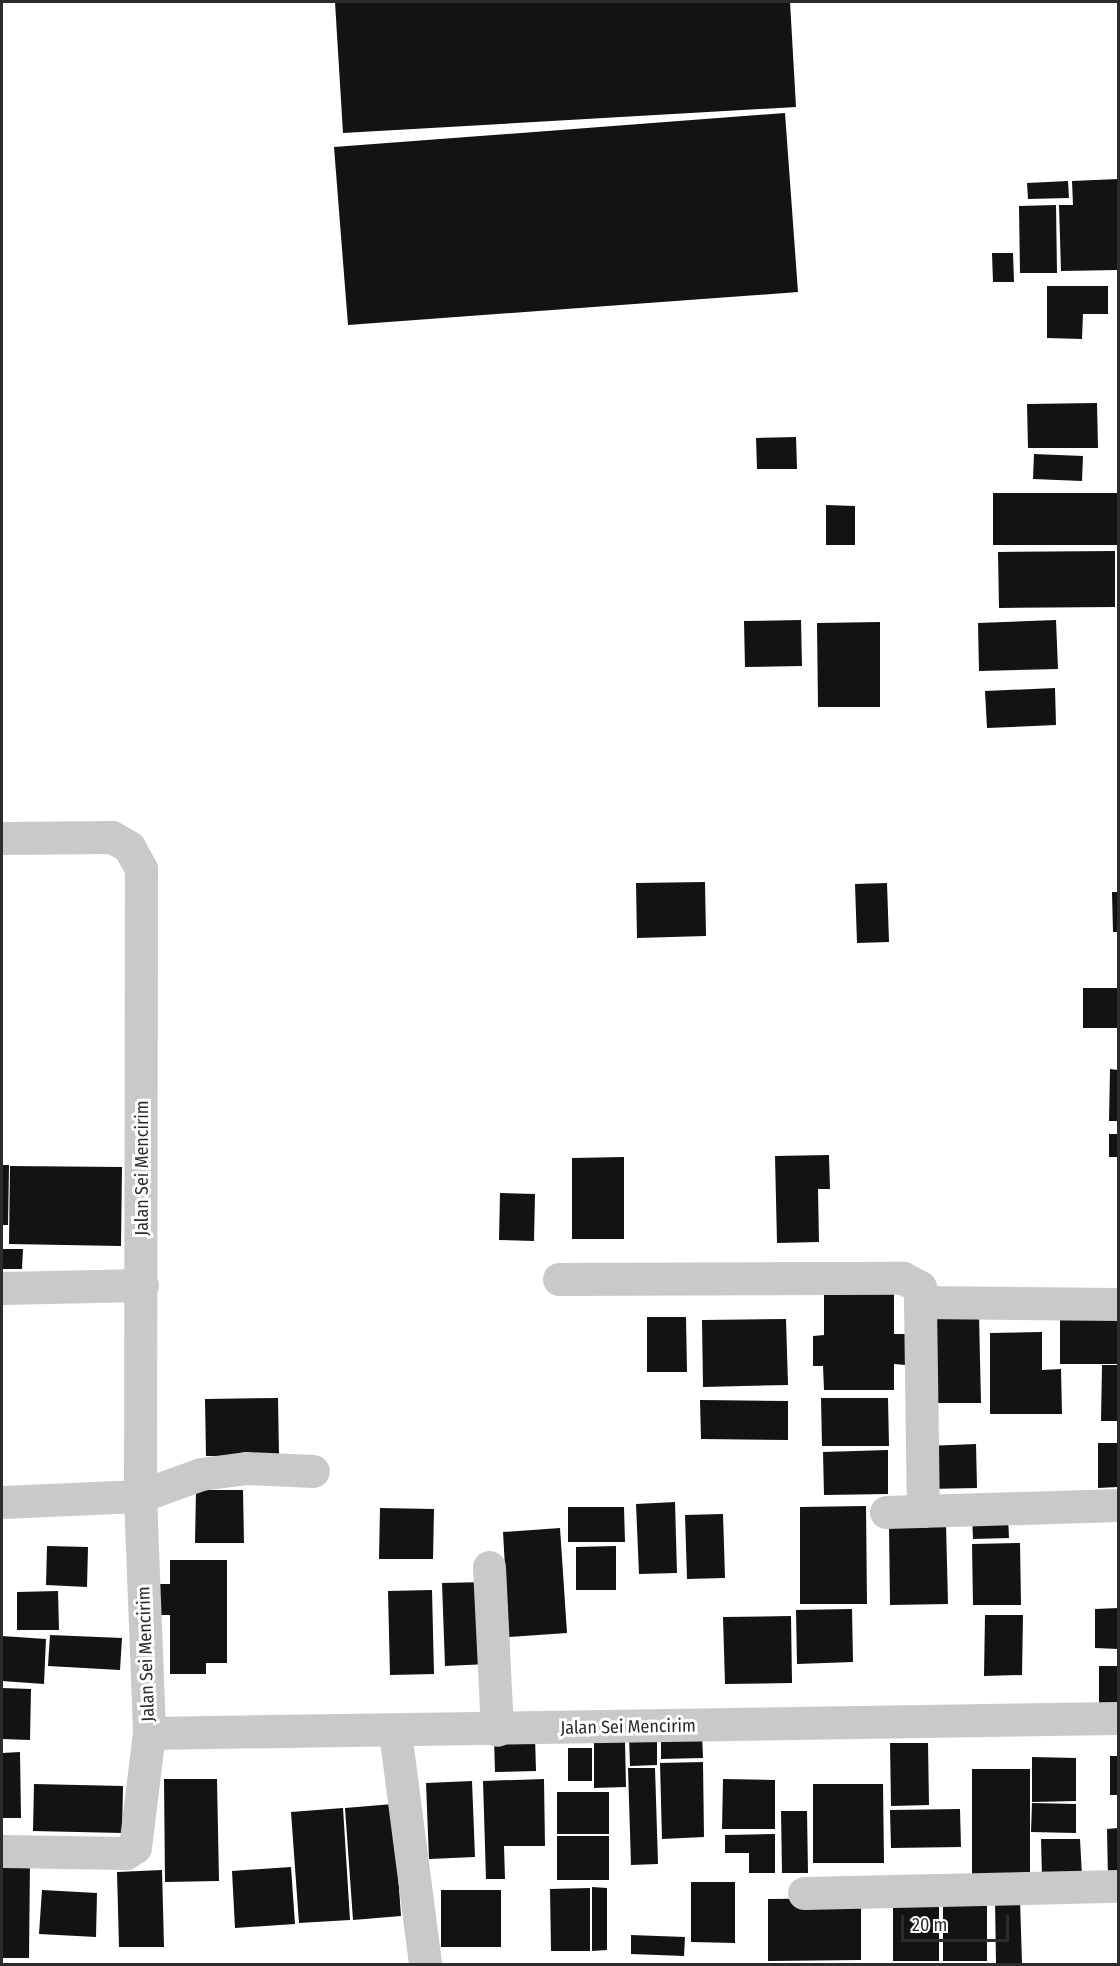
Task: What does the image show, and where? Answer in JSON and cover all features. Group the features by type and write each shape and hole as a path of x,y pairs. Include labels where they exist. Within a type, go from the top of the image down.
{"street":[{"name":"Jalan Sei Mencirim","path":"2,838 112,837 129,847 141,869 140,1496 149,1733 395,1732 1119,1718"},
{"path":"560,1279 903,1278 920,1287 923,1511"},
{"path":"2,1288 142,1285"},
{"path":"920,1302 1119,1304"},
{"path":"2,1502 140,1496 201,1474 246,1468 313,1471"},
{"path":"886,1512 1119,1505"},
{"path":"489,1567 497,1730"},
{"path":"395,1732 425,1965"},
{"path":"2,1851 126,1853 135,1847 149,1733"},
{"path":"804,1893 1119,1886"}],"building":[{"path":"335,2 790,2 796,107 343,133"},
{"path":"785,113 798,292 348,325 334,147"},
{"path":"1118,179 1118,270 1061,271 1059,205 1073,205 1072,181"},
{"path":"1068,181 1069,198 1028,199 1027,183"},
{"path":"1056,205 1057,273 1020,273 1019,206"},
{"path":"992,253 1013,253 1014,282 993,282"},
{"path":"1047,286 1108,286 1108,314 1083,314 1082,339 1047,338"},
{"path":"1097,403 1098,448 1028,448 1027,404"},
{"path":"796,437 797,469 757,469 756,438"},
{"path":"1034,454 1083,456 1082,481 1033,479"},
{"path":"993,493 1118,493 1118,545 993,545"},
{"path":"826,505 855,506 855,545 826,545"},
{"path":"1115,551 1115,607 999,608 998,552"},
{"path":"801,620 802,666 745,667 744,621"},
{"path":"1056,620 1058,669 979,671 978,623"},
{"path":"880,622 880,707 818,707 817,623"},
{"path":"1055,688 1056,725 987,728 985,691"},
{"path":"705,882 706,936 637,938 636,883"},
{"path":"887,883 889,942 857,943 855,884"},
{"path":"1112,892 1118,892 1118,932 1113,932"},
{"path":"1083,988 1118,988 1118,1028 1083,1028"},
{"path":"1110,1069 1118,1070 1118,1121 1109,1121"},
{"path":"1109,1134 1118,1134 1118,1157 1109,1157"},
{"path":"829,1155 830,1189 818,1189 819,1242 777,1243 775,1156"},
{"path":"624,1157 624,1239 572,1239 572,1158"},
{"path":"2,1165 9,1165 8,1225 2,1225"},
{"path":"10,1166 122,1167 121,1246 9,1244"},
{"path":"500,1193 535,1194 534,1241 499,1240"},
{"path":"2,1249 23,1249 22,1269 2,1269"},
{"path":"824,1286 894,1286 894,1334 906,1334 906,1365 894,1364 894,1390 824,1390 823,1366 813,1366 813,1336 824,1335"},
{"path":"1060,1307 1118,1307 1118,1364 1060,1364"},
{"path":"979,1315 981,1403 931,1403 929,1316"},
{"path":"647,1317 686,1317 687,1372 647,1372"},
{"path":"786,1319 788,1385 703,1387 702,1320"},
{"path":"1042,1332 1042,1370 1061,1369 1062,1414 990,1414 990,1333"},
{"path":"1102,1365 1118,1365 1118,1421 1101,1421"},
{"path":"278,1398 279,1456 206,1456 205,1399"},
{"path":"821,1398 888,1398 889,1446 822,1446"},
{"path":"700,1400 788,1401 788,1440 701,1439"},
{"path":"1098,1443 1118,1443 1118,1487 1098,1488"},
{"path":"976,1444 977,1488 927,1489 926,1446"},
{"path":"888,1450 888,1494 824,1495 823,1452"},
{"path":"196,1490 243,1490 244,1543 195,1543"},
{"path":"675,1502 677,1573 639,1574 636,1504"},
{"path":"866,1506 867,1604 800,1604 800,1507"},
{"path":"568,1507 624,1507 625,1542 568,1542"},
{"path":"380,1508 434,1509 433,1559 379,1559"},
{"path":"723,1514 725,1578 687,1579 685,1515"},
{"path":"972,1516 1008,1516 1009,1538 973,1539"},
{"path":"946,1523 948,1604 890,1605 889,1524"},
{"path":"560,1528 567,1633 509,1637 503,1532"},
{"path":"1020,1543 1021,1605 973,1605 972,1544"},
{"path":"47,1546 88,1547 87,1587 46,1585"},
{"path":"616,1546 616,1590 576,1590 576,1547"},
{"path":"170,1560 227,1560 227,1663 206,1663 206,1674 170,1674 170,1615 159,1615 160,1584 170,1584"},
{"path":"485,1582 488,1664 445,1666 442,1583"},
{"path":"432,1590 434,1674 390,1675 388,1591"},
{"path":"58,1591 59,1630 17,1630 17,1592"},
{"path":"1118,1608 1118,1649 1095,1648 1095,1609"},
{"path":"852,1609 853,1662 797,1664 796,1610"},
{"path":"985,1615 1023,1615 1022,1675 984,1676"},
{"path":"791,1616 792,1683 725,1684 723,1617"},
{"path":"50,1635 122,1638 120,1670 48,1666"},
{"path":"2,1636 46,1639 44,1684 2,1681"},
{"path":"1099,1666 1118,1666 1118,1708 1099,1708"},
{"path":"2,1688 31,1689 30,1740 2,1739"},
{"path":"702,1734 703,1758 661,1759 661,1735"},
{"path":"657,1735 657,1765 630,1766 629,1736"},
{"path":"535,1737 536,1771 495,1772 494,1738"},
{"path":"594,1742 625,1742 626,1787 594,1788"},
{"path":"890,1743 928,1743 929,1805 891,1806"},
{"path":"568,1748 592,1748 592,1781 568,1781"},
{"path":"20,1752 21,1818 2,1818 2,1753"},
{"path":"1110,1756 1118,1756 1118,1795 1110,1795"},
{"path":"1032,1757 1076,1758 1076,1801 1032,1802"},
{"path":"703,1762 704,1837 662,1839 660,1763"},
{"path":"628,1768 655,1768 658,1864 631,1865"},
{"path":"972,1769 1030,1769 1030,1876 972,1877"},
{"path":"164,1779 217,1779 219,1881 165,1882"},
{"path":"544,1779 545,1846 504,1846 505,1879 486,1879 483,1781"},
{"path":"723,1779 775,1780 775,1829 722,1829"},
{"path":"472,1781 475,1857 429,1859 426,1783"},
{"path":"34,1784 123,1786 122,1833 33,1831"},
{"path":"813,1784 883,1784 884,1863 813,1863"},
{"path":"557,1792 609,1792 609,1834 557,1834"},
{"path":"1032,1803 1076,1804 1076,1833 1031,1832"},
{"path":"393,1804 401,1916 353,1920 345,1808"},
{"path":"343,1808 350,1920 299,1923 291,1812"},
{"path":"960,1809 961,1847 891,1848 890,1810"},
{"path":"781,1811 807,1811 808,1873 782,1873"},
{"path":"1118,1828 1118,1880 1108,1880 1107,1829"},
{"path":"775,1834 775,1873 749,1873 749,1853 725,1853 725,1835"},
{"path":"557,1836 609,1836 609,1880 557,1880"},
{"path":"1041,1839 1080,1839 1082,1876 1042,1877"},
{"path":"2,1860 30,1861 29,1958 2,1958"},
{"path":"291,1867 295,1924 235,1928 232,1871"},
{"path":"162,1870 164,1947 119,1947 117,1872"},
{"path":"691,1882 735,1882 735,1943 691,1942"},
{"path":"592,1887 607,1888 607,1950 592,1951"},
{"path":"590,1888 590,1951 551,1951 550,1889"},
{"path":"42,1890 97,1893 96,1937 39,1934"},
{"path":"441,1890 501,1890 501,1947 441,1947"},
{"path":"861,1898 861,1960 768,1961 768,1899"},
{"path":"893,1898 939,1898 939,1961 893,1961"},
{"path":"995,1899 1020,1899 1022,1964 996,1964"},
{"path":"943,1905 987,1905 987,1961 943,1961"},
{"path":"631,1935 685,1937 684,1956 631,1954"}]}
